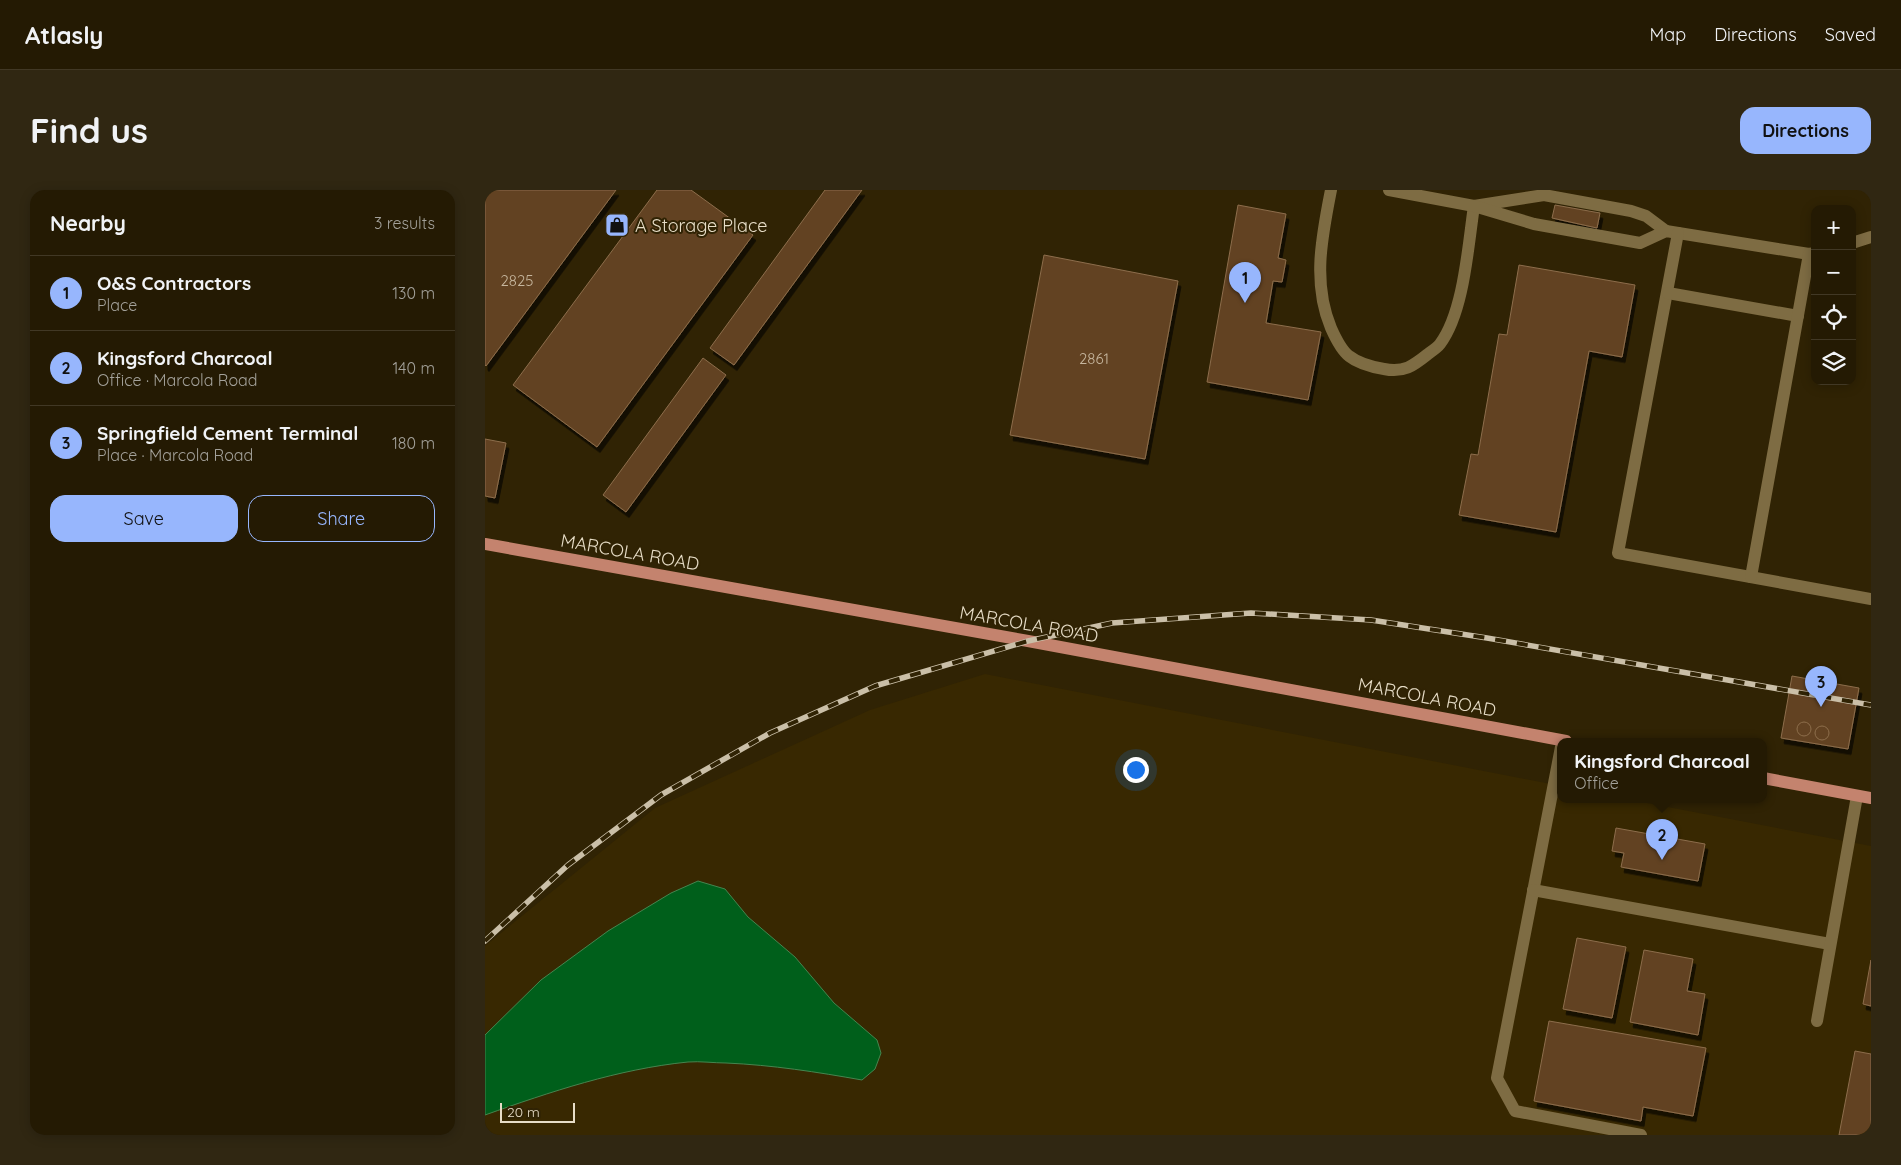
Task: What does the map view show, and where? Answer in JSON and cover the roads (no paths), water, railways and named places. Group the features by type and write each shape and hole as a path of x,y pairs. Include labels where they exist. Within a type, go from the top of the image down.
{"main road":[{"name":"MARCOLA ROAD","path":"485,544 1037,642 1557,741"},
{"path":"1767,779 1871,798"}],"lane":[{"path":"1331,190 1321,246 1320,282 1324,312 1335,338 1348,356 1367,366 1397,371 1413,366 1439,345 1453,319 1464,274 1474,206"},
{"path":"1389,190 1474,206 1534,224 1640,243 1672,232"},
{"path":"1474,206 1544,195 1631,211 1646,216 1672,232 1811,253"},
{"path":"1672,232 1668,292 1618,553 1871,599"},
{"path":"1856,242 1871,237"},
{"path":"1751,577 1798,316 1811,258"},
{"path":"1668,292 1798,316"},
{"path":"1557,772 1497,1078 1515,1111 1641,1135"},
{"path":"1817,1020 1857,796"},
{"path":"1533,890 1830,944"}],"railway":[{"path":"485,941 568,865 661,795 770,733 875,686 1028,641 1112,623 1251,613 1371,620 1487,638 1871,705"}],"place":[{"name":"A Storage Place","path":"617,225"},
{"name":"O&S Contractors","path":"1245,303"},
{"name":"Springfield Cement Terminal","path":"1821,707"},
{"name":"Kingsford Charcoal","path":"1662,860"}]}
